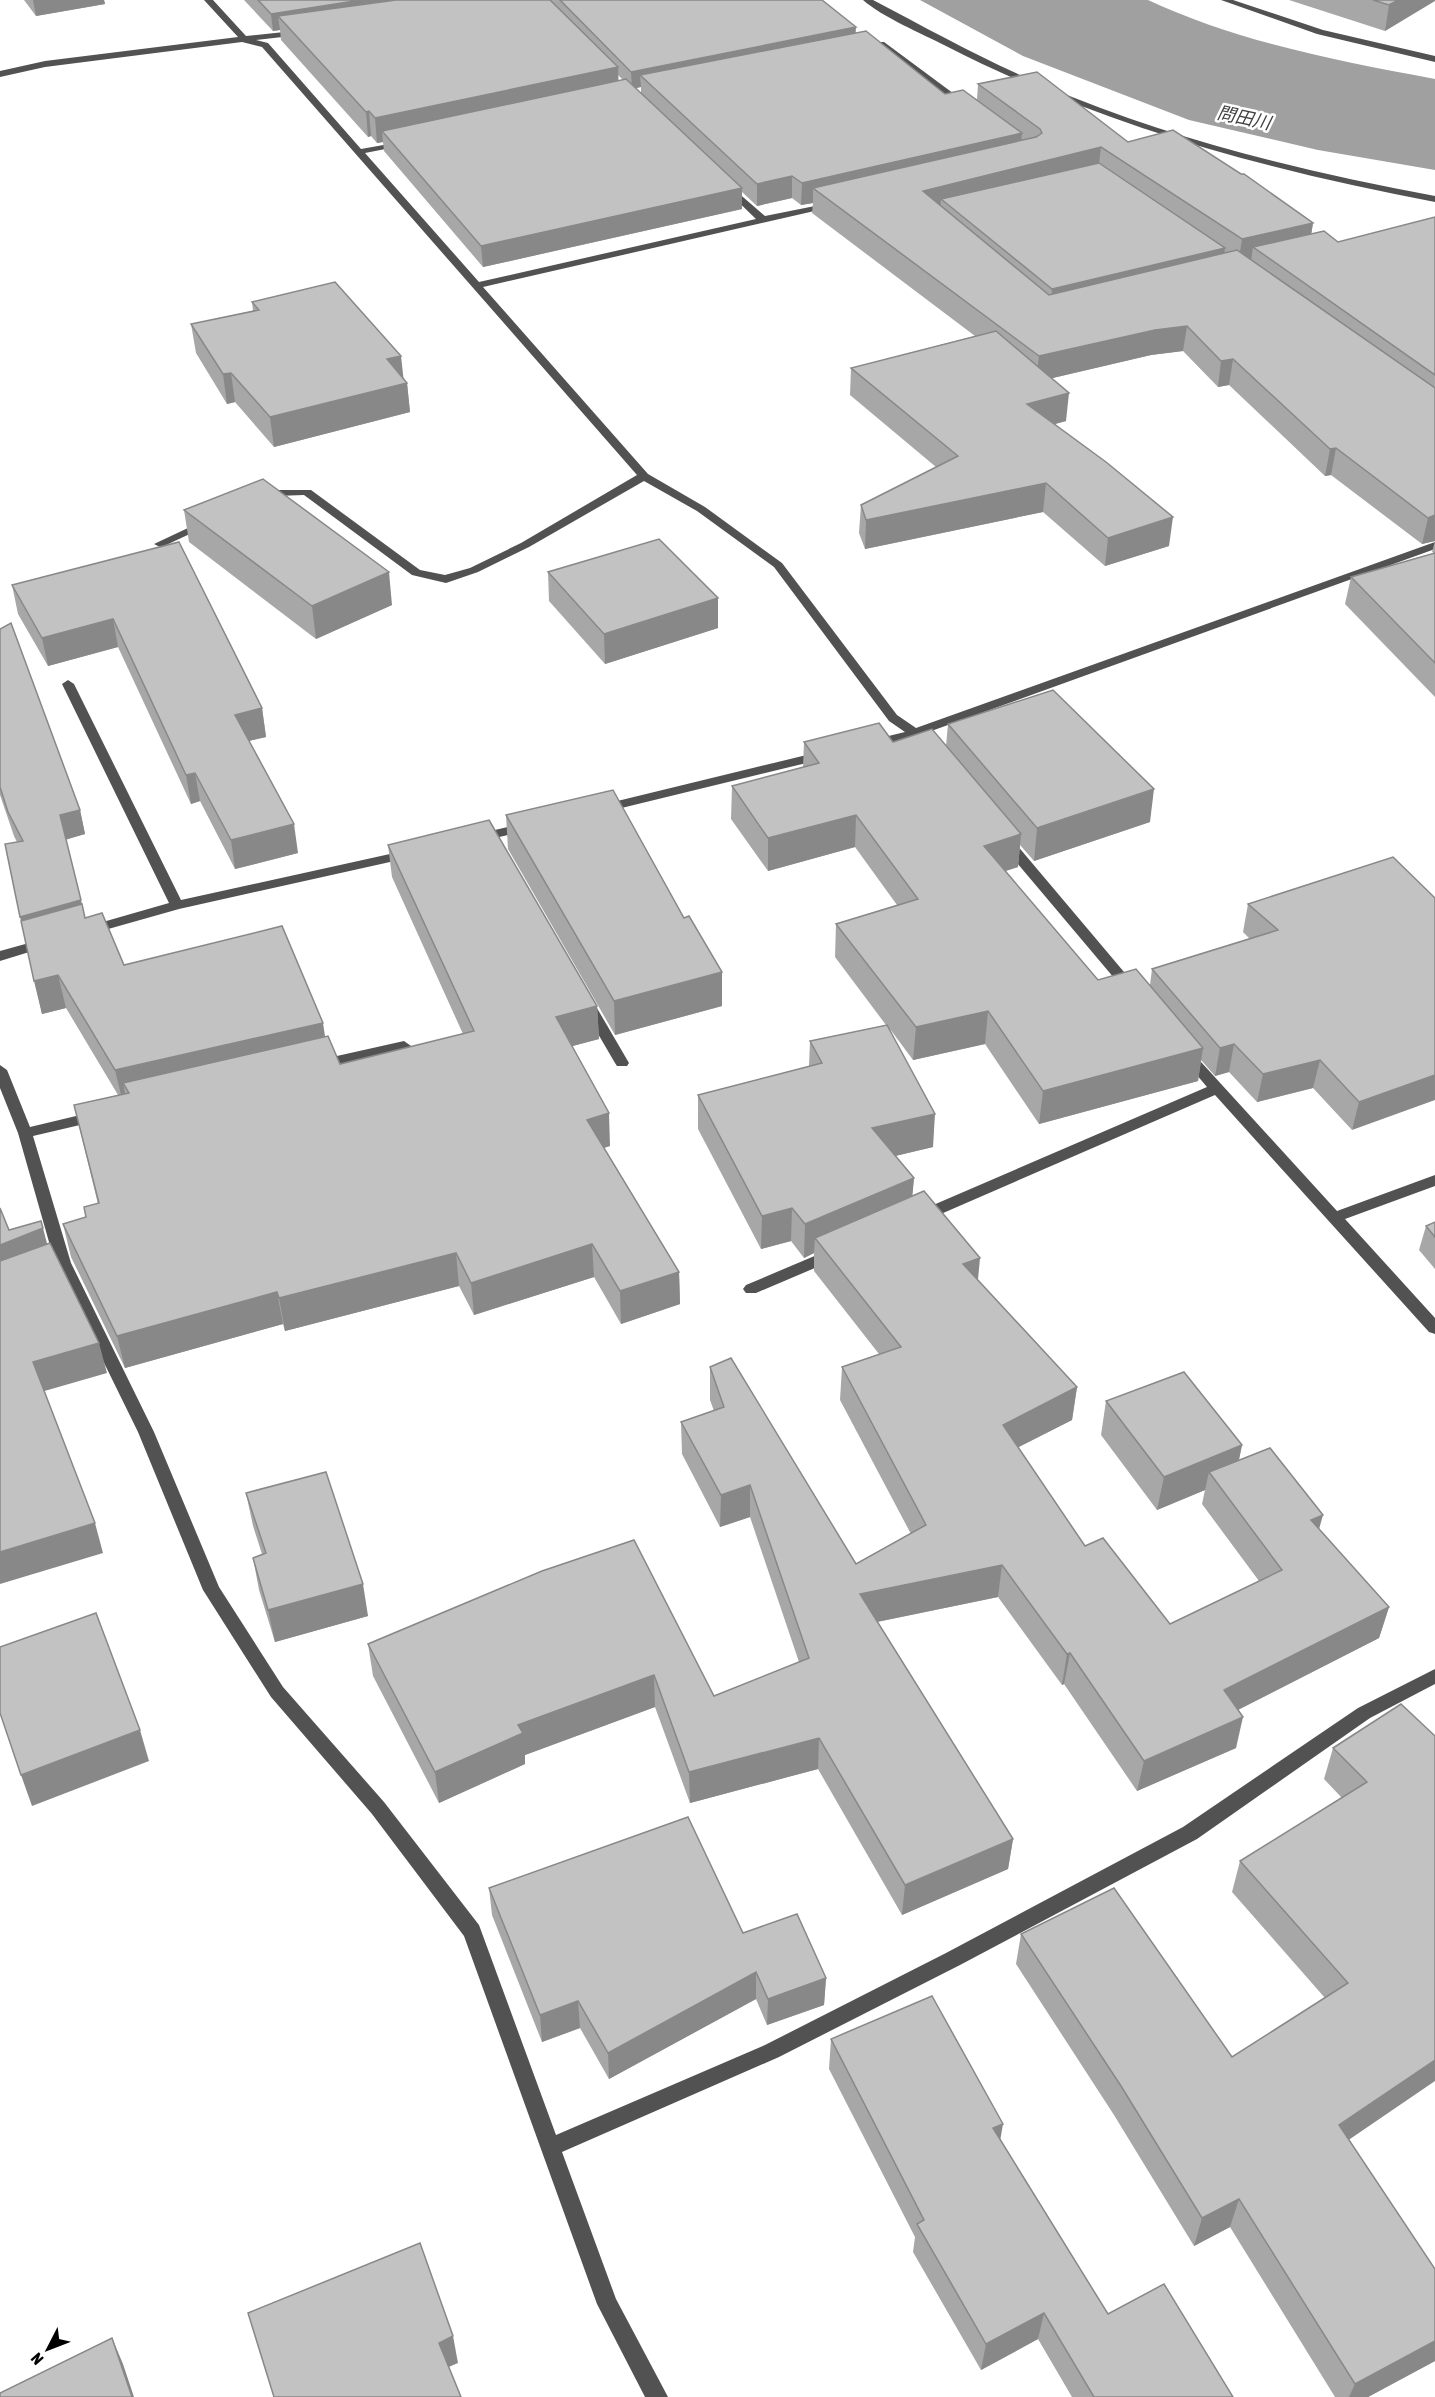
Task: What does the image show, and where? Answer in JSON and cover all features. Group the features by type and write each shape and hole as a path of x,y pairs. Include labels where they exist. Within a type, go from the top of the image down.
{"street":[{"path":"208,0 245,40 265,45 644,476 701,509 778,565 893,718 915,733 938,761"},
{"path":"867,0 948,43 1042,88 1207,148 1304,173 1435,199"},
{"path":"1225,0 1320,32 1435,59"},
{"path":"0,74 45,64 316,30"},
{"path":"858,48 881,44 976,114"},
{"path":"359,153 418,140"},
{"path":"721,181 763,220"},
{"path":"478,285 842,202"},
{"path":"252,503 273,494 307,492 416,573 446,579 474,570 525,545 644,476"},
{"path":"160,544 222,516"},
{"path":"857,747 915,733 1435,545"},
{"path":"68,684 177,905"},
{"path":"583,813 834,753"},
{"path":"468,840 494,840 537,824"},
{"path":"999,834 1138,998"},
{"path":"78,934 177,905 421,851"},
{"path":"0,956 56,940"},
{"path":"580,990 622,1063"},
{"path":"1176,1043 1215,1089 1336,1217 1435,1328"},
{"path":"301,1069 404,1046"},
{"path":"0,1070 25,1133 58,1265 146,1432 212,1590 277,1692 378,1808 472,1931 552,2146 607,2304 657,2397"},
{"path":"913,1219 1215,1089"},
{"path":"25,1133 117,1112"},
{"path":"1336,1217 1435,1180"},
{"path":"751,1289 848,1247"},
{"path":"552,2146 772,2051 953,1959 1191,1833 1364,1713 1435,1676"}],"water":[{"name":"問田川","path":"920,0 1148,0 1217,28 1253,39 1325,57 1435,79 1435,170 1318,150 1189,120 1023,56"}],"building":[{"path":"258,0 361,0 271,14"},
{"path":"396,0 550,0 618,67 375,118 369,111 366,112 278,16"},
{"path":"560,0 822,0 856,27 631,72"},
{"path":"1373,0 1398,0 1389,5"},
{"path":"866,31 945,94 963,90 1022,133 802,183 792,176 757,184 640,75"},
{"path":"1037,72 1128,142 1173,130 1244,174 1313,223 1242,239 1101,147 923,191 1049,295 1237,250 1435,388 1435,515 1428,518 1336,448 1330,449 1233,359 1221,361 1187,326 1155,330 1039,356 813,188 1036,137 1042,133 1040,129 978,84"},
{"path":"626,79 742,188 481,246 382,131"},
{"path":"1099,163 1225,248 1052,289 941,199"},
{"path":"1435,217 1435,375 1253,247 1324,231 1338,242"},
{"path":"335,282 401,356 387,359 407,383 270,417 231,373 223,374 191,324 259,310 252,302"},
{"path":"996,331 1069,393 1027,404 1106,462 1173,517 1108,538 1046,483 866,520 861,505 958,456 851,368"},
{"path":"263,479 389,572 312,606 184,510"},
{"path":"659,539 718,598 604,634 548,572"},
{"path":"179,542 262,708 235,715 294,824 231,840 195,773 186,775 113,619 42,638 12,585"},
{"path":"1435,553 1435,663 1351,577"},
{"path":"11,623 80,810 60,815 81,900 20,917 5,844 23,841 8,812 0,787 0,629"},
{"path":"1053,690 1154,789 1037,828 948,724"},
{"path":"879,723 893,742 932,729 1021,834 984,846 1098,980 1136,969 1203,1048 1043,1091 988,1011 916,1027 836,924 918,899 856,815 768,838 732,786 819,763 804,742"},
{"path":"613,790 684,918 689,916 722,972 614,1001 506,815"},
{"path":"489,820 597,1006 556,1017 609,1113 587,1120 679,1272 620,1291 592,1244 471,1283 456,1253 279,1298 277,1292 117,1336 63,1224 86,1217 84,1207 99,1203 74,1105 129,1093 123,1083 328,1036 340,1064 474,1031 388,845"},
{"path":"1393,857 1435,898 1435,1075 1359,1102 1320,1060 1263,1074 1234,1044 1220,1048 1152,969 1278,930 1248,904"},
{"path":"82,904 85,918 102,913 124,965 282,926 323,1023 115,1070 58,975 34,981 21,921"},
{"path":"887,1025 935,1114 872,1128 914,1178 805,1224 792,1208 762,1216 698,1095 822,1063 810,1041"},
{"path":"924,1191 980,1258 963,1264 1077,1387 1003,1425 1085,1546 1103,1538 1170,1624 1282,1570 1209,1472 1270,1448 1323,1515 1311,1520 1389,1607 1224,1690 1243,1717 1144,1761 1070,1653 1067,1654 1002,1565 860,1594 1013,1839 905,1885 819,1738 689,1772 654,1675 518,1725 523,1733 435,1772 368,1644 542,1571 634,1540 714,1696 809,1658 750,1485 721,1495 681,1422 724,1407 710,1367 731,1358 856,1564 926,1525 842,1367 901,1347 815,1238"},
{"path":"0,1208 9,1230 41,1221 43,1228 0,1245"},
{"path":"1435,1222 1435,1237 1426,1226"},
{"path":"50,1243 99,1343 33,1362 95,1523 0,1552 0,1261"},
{"path":"1184,1372 1242,1445 1164,1477 1106,1401"},
{"path":"326,1472 363,1584 268,1610 253,1558 266,1553 246,1493"},
{"path":"96,1613 140,1730 21,1775 0,1713 0,1647"},
{"path":"1401,1704 1435,1736 1435,2060 1339,2125 1435,2269 1435,2341 1355,2384 1239,2199 1202,2218 1121,2086 1021,1934 1114,1888 1232,2057 1348,1983 1240,1861 1367,1782 1333,1748"},
{"path":"688,1817 743,1933 797,1914 826,1978 768,1999 756,1972 608,2053 578,2001 540,2015 489,1888"},
{"path":"932,1996 1003,2124 993,2128 1108,2314 1164,2284 1233,2397 1094,2397 1044,2313 986,2344 917,2224 924,2220 831,2039"},
{"path":"420,2243 453,2336 439,2343 461,2397 274,2397 248,2313"},
{"path":"112,2338 132,2397 0,2397 0,2393"}]}
